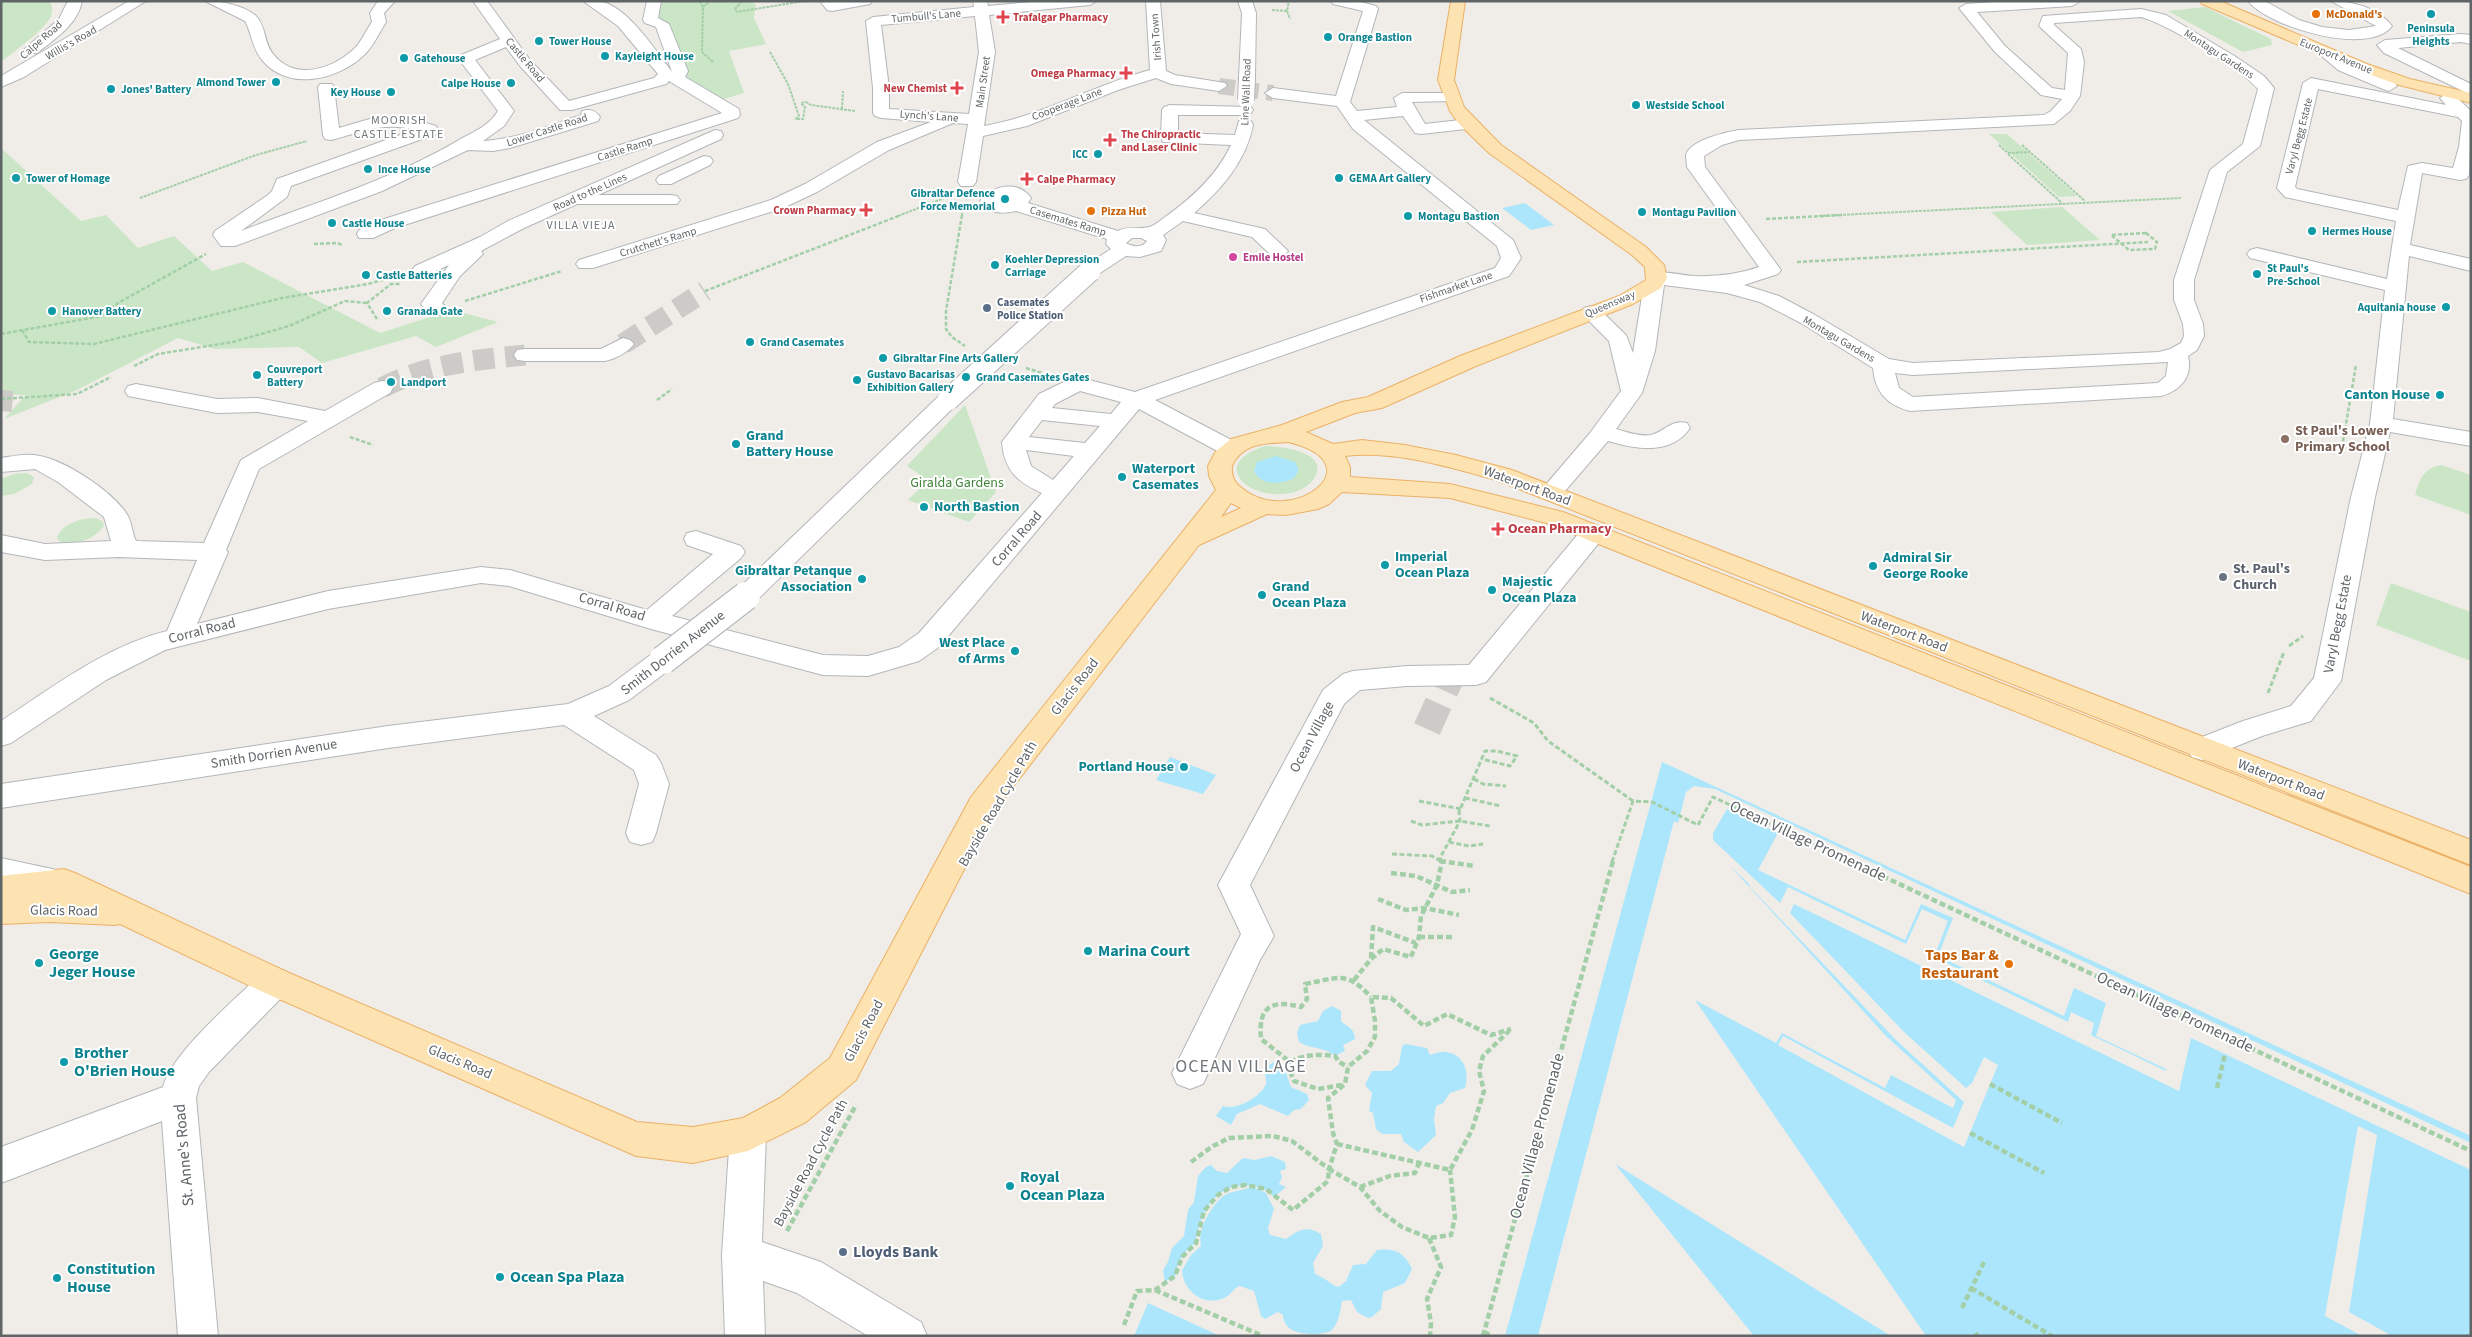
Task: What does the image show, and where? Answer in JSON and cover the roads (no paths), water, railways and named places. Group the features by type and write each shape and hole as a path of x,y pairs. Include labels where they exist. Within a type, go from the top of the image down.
{"main road":[{"path":"1458,1 1446,80 1450,96 1456,108 1469,124 1495,149 1638,251 1654,265 1656,281"},
{"name":"Europort Avenue","path":"2207,1 2325,52 2405,82 2471,98"},
{"name":"Europort Avenue","path":"2223,1 2267,27"},
{"name":"Europort Avenue","path":"2405,82 2416,90 2443,97"},
{"name":"Queensway","path":"1264,436 1288,431 1350,407 1374,403 1468,361 1626,300 1656,281"},
{"path":"1337,461 1311,441 1296,437 1264,436 1246,441 1231,449 1223,458 1220,469 1222,480 1229,490 1245,500 1265,506 1283,508 1308,503 1328,493 1337,461 1374,403"},
{"name":"Waterport Road","path":"1337,461 1362,446 1456,462 1504,476 2471,852"},
{"name":"Waterport Road","path":"1337,461 1554,517 2471,881"},
{"name":"Glacis Road","path":"1,889 64,882 275,982 636,1139 693,1145 748,1134 793,1110 843,1070 982,805 1229,490"},
{"name":"Glacis Road","path":"1189,540 1265,506"},
{"name":"Glacis Road","path":"1,911 49,909 126,913"}],"street":[{"name":"Calpe Road","path":"1,74 57,29 72,12 75,1"},
{"name":"Willis’s Road","path":"1,82 18,74 139,1"},
{"path":"212,1 250,18 253,22 260,47 269,60 290,73 307,75 336,70 356,55 368,42 379,22 377,13 379,2"},
{"name":"Castle Road","path":"480,1 526,63 566,107 577,104"},
{"name":"Lower Castle Road","path":"577,104 660,80 666,75 649,51 627,26 590,1"},
{"path":"654,1 650,20 662,24 680,71 676,79 733,112 732,115"},
{"path":"826,1 832,7 865,1"},
{"path":"946,1 977,8 1090,1"},
{"name":"Irish Town","path":"1153,1 1158,72"},
{"name":"Line Wall Road","path":"1121,244 1136,252 1154,247 1157,240 1151,234 1168,225 1180,215 1224,172 1241,140 1244,131 1246,105 1249,13 1245,1"},
{"path":"1338,1 1371,9 1347,109"},
{"path":"2072,96 2046,92 1959,9 2086,1"},
{"name":"Montagu Gardens","path":"1697,282 1768,298 1795,314 1808,319 1883,365 1913,369 2159,358 2177,354 2190,346 2194,336 2194,324 2184,300 2184,280 2218,170 2251,146 2266,88 2231,60 2169,21 2112,1"},
{"path":"2259,4 2291,14 2324,28 2336,29 2361,25 2328,8 2333,1"},
{"path":"2259,4 2292,22 2322,33 2339,36 2380,31 2385,26 2377,19 2338,1"},
{"name":"Tumbull's Lane","path":"882,113 873,21 977,8"},
{"name":"Main Street","path":"967,186 987,52 977,8"},
{"name":"Montagu Gardens","path":"1808,319 1696,167 1695,155 1703,147 1721,138 1739,135 2048,120 2063,110 2072,96 2077,76 2076,52 2046,26 2046,20 2142,13"},
{"path":"2471,40 2461,38 2385,46 2389,50 2471,90"},
{"path":"326,87 330,135 373,123 403,121 430,130 283,183 281,193 274,199 222,235 228,242 367,193 410,173 491,128 502,119 506,111 466,58 509,41"},
{"path":"2325,52 2343,67 2357,74 2393,87 2443,97"},
{"path":"1158,72 1171,78 1219,86"},
{"name":"Cooperage Lane","path":"976,126 1014,123 1135,78 1158,72"},
{"name":"Varyl Begg Estate","path":"2405,217 2291,193 2286,188 2311,94 2311,84 2466,108"},
{"path":"1273,93 1347,109 1407,111"},
{"path":"1450,96 1402,98 1407,111 1421,129 1469,124"},
{"name":"Varyl Begg Estate","path":"2202,749 2253,728 2301,714 2327,681 2363,497 2381,424 2400,248 2415,169 2422,168 2460,175 2470,139 2470,120 2466,108 2443,97"},
{"name":"Lower Castle Road","path":"464,144 474,147 493,147 592,118 577,104"},
{"path":"1241,140 1169,138 1170,110 1246,105"},
{"name":"Fishmarket Lane","path":"1116,423 1502,272 1509,263 1511,258 1510,252 1506,244 1497,235 1359,125 1347,109"},
{"name":"Lynch's Lane","path":"882,113 956,118 976,126"},
{"name":"Castle Ramp","path":"366,234 388,224 732,115"},
{"name":"Road to the Lines","path":"422,270 487,241 515,225 717,134 732,115"},
{"name":"Crutchett's Ramp","path":"586,264 777,204 811,188 883,146 956,118"},
{"path":"664,180 709,158"},
{"path":"583,200 671,200"},
{"name":"Casemates Ramp","path":"1016,205 1121,244"},
{"path":"1180,215 1258,233 1278,250"},
{"path":"438,310 431,304 454,272 487,241"},
{"name":"Smith Dorrien Avenue","path":"1,796 378,738 568,714 594,707 618,696 746,596 948,400 1121,244"},
{"path":"2400,248 2471,265"},
{"path":"2257,254 2396,287"},
{"path":"1551,493 1603,432 1631,393 1644,351 1656,281 1697,282 1744,279 1768,267"},
{"path":"1591,312 1619,340 1624,353 1631,393"},
{"path":"525,355 605,355 623,344"},
{"path":"1883,365 1885,385 1897,400 1910,404 2161,389 2170,387 2176,378 2180,365 2177,354"},
{"path":"1058,491 1025,476 1014,458 1030,421 1078,384 1116,423"},
{"path":"178,637 215,552 249,465 382,388"},
{"path":"136,391 217,406 258,405 330,419"},
{"path":"1030,421 1116,423 1231,449"},
{"path":"1030,421 1116,423"},
{"name":"Corral Road","path":"1,735 76,686 132,653 178,637 328,600 482,575 510,578 651,620 823,665 868,666 909,654 929,640 1116,423"},
{"path":"2381,424 2471,439"},
{"path":"1603,432 1648,443 1664,440 1679,428"},
{"path":"1,465 26,462 41,463 50,467 112,511 124,538"},
{"name":"Ocean Village","path":"1190,1073 1247,950 1258,936 1234,885 1333,697 1353,681 1407,676 1476,675 1593,534"},
{"path":"1,543 34,551 56,552 124,538 215,552"},
{"path":"651,620 732,552 696,539"},
{"path":"2333,651 2354,634"},
{"path":"568,714 646,763 654,784 641,833"},
{"path":"1,871 64,882"},
{"name":"St. Anne's Road","path":"198,1336 178,1098 183,1079 197,1061 275,982"},
{"path":"1,1165 178,1098"},
{"path":"745,1336 756,1259 748,1134"},
{"path":"756,1259 807,1276 907,1336"}],"water":[{"path":"1525,203 1554,225 1531,230 1502,208"},
{"path":"1276,456 1295,462 1299,470 1294,478 1272,483 1266,482 1257,476 1254,471 1257,462"},
{"path":"1170,757 1216,775 1203,794 1156,780"},
{"path":"1662,762 2471,1136 2471,1336 1505,1336"},
{"path":"1332,1006 1341,1011 1341,1021 1352,1030 1355,1039 1343,1045 1345,1051 1335,1056 1299,1042 1297,1033 1300,1025 1318,1021 1323,1011"},
{"path":"1406,1044 1427,1048 1430,1055 1440,1052 1452,1053 1461,1060 1467,1076 1465,1088 1450,1093 1443,1103 1436,1106 1434,1119 1436,1135 1418,1152 1404,1142 1401,1134 1382,1134 1376,1129 1373,1113 1369,1111 1372,1093 1365,1085 1372,1071 1391,1071 1399,1064 1402,1046"},
{"path":"1274,1062 1284,1067 1291,1087 1307,1094 1309,1100 1301,1109 1294,1110 1288,1116 1260,1104 1237,1114 1231,1125 1216,1116 1223,1106 1241,1105 1259,1094 1266,1084 1264,1068"},
{"path":"1271,1156 1285,1162 1286,1169 1280,1171 1282,1177 1279,1184 1286,1187 1274,1197 1264,1189 1251,1186 1239,1186 1219,1194 1205,1211 1196,1243 1182,1257 1175,1276 1165,1282 1163,1270 1168,1262 1172,1248 1184,1236 1188,1210 1194,1202 1198,1176 1206,1167 1211,1165 1217,1171 1227,1173 1243,1158 1255,1160"},
{"path":"1253,1187 1266,1193 1274,1209 1268,1228 1270,1235 1286,1239 1306,1229 1321,1234 1323,1246 1313,1263 1315,1274 1339,1287 1346,1281 1353,1265 1366,1264 1377,1250 1389,1250 1402,1255 1412,1269 1405,1283 1383,1292 1381,1309 1372,1317 1368,1318 1357,1312 1351,1300 1342,1301 1339,1317 1334,1328 1331,1331 1317,1334 1294,1331 1288,1327 1284,1322 1283,1315 1278,1312 1265,1319 1261,1316 1254,1291 1240,1286 1224,1298 1216,1300 1202,1299 1190,1290 1183,1278 1182,1270 1191,1255 1201,1246 1200,1240 1203,1226 1213,1207 1225,1195"},
{"path":"1148,1303 1220,1336 1134,1336"}],"tunnel":[{"path":"1219,86 1273,93"},
{"path":"623,344 705,291"},
{"path":"382,388 416,373 434,368 470,361 525,355"},
{"path":"1,411 4,379"},
{"path":"1427,729 1451,676"}],"place":[{"name":"McDonald's","path":"2316,14"},
{"name":"Peninsula Heights","path":"2431,14"},
{"name":"Trafalgar Pharmacy","path":"1003,17"},
{"name":"Orange Bastion","path":"1328,37"},
{"name":"Tower House","path":"539,41"},
{"name":"Kayleight House","path":"605,56"},
{"name":"Gatehouse","path":"404,58"},
{"name":"Omega Pharmacy","path":"1126,73"},
{"name":"Almond Tower","path":"276,82"},
{"name":"Calpe House","path":"511,83"},
{"name":"New Chemist","path":"957,88"},
{"name":"Jones' Battery","path":"111,89"},
{"name":"Key House","path":"391,92"},
{"name":"Westside School","path":"1636,105"},
{"name":"The Chiropractic and Laser Clinic","path":"1110,140"},
{"name":"ICC","path":"1098,154"},
{"name":"Ince House","path":"368,169"},
{"name":"Tower of Homage","path":"16,178"},
{"name":"GEMA Art Gallery","path":"1339,178"},
{"name":"Calpe Pharmacy","path":"1027,179"},
{"name":"Gibraltar Defence Force Memorial","path":"1005,199"},
{"name":"Crown Pharmacy","path":"866,210"},
{"name":"Pizza Hut","path":"1091,211"},
{"name":"Montagu Pavilion","path":"1642,212"},
{"name":"Montagu Bastion","path":"1408,216"},
{"name":"Castle House","path":"332,223"},
{"name":"Hermes House","path":"2312,231"},
{"name":"Emile Hostel","path":"1233,257"},
{"name":"Koehler Depression Carriage","path":"995,265"},
{"name":"St Paul's Pre-School","path":"2257,274"},
{"name":"Castle Batteries","path":"366,275"},
{"name":"Aquitania house","path":"2446,307"},
{"name":"Casemates Police Station","path":"987,308"},
{"name":"Hanover Battery","path":"52,311"},
{"name":"Granada Gate","path":"387,311"},
{"name":"Grand Casemates","path":"750,342"},
{"name":"Gibraltar Fine Arts Gallery","path":"883,358"},
{"name":"Couvreport Battery","path":"257,375"},
{"name":"Grand Casemates Gates","path":"966,377"},
{"name":"Gustavo Bacarisas Exhibition Gallery","path":"857,380"},
{"name":"Landport","path":"391,382"},
{"name":"Canton House","path":"2440,395"},
{"name":"St Paul's Lower Primary School","path":"2285,439"},
{"name":"Grand Battery House","path":"736,444"},
{"name":"Waterport Casemates","path":"1122,477"},
{"name":"North Bastion","path":"924,507"},
{"name":"Ocean Pharmacy","path":"1498,529"},
{"name":"Imperial Ocean Plaza","path":"1385,565"},
{"name":"Admiral Sir George Rooke","path":"1873,566"},
{"name":"St. Paul's Church","path":"2223,577"},
{"name":"Gibraltar Petanque Association","path":"862,579"},
{"name":"Majestic Ocean Plaza","path":"1492,590"},
{"name":"Grand Ocean Plaza","path":"1262,595"},
{"name":"West Place of Arms","path":"1015,651"},
{"name":"Portland House","path":"1184,767"},
{"name":"Marina Court","path":"1088,951"},
{"name":"George Jeger House","path":"39,963"},
{"name":"Taps Bar & Restaurant","path":"2009,964"},
{"name":"Brother O'Brien House","path":"64,1062"},
{"name":"Royal Ocean Plaza","path":"1010,1186"},
{"name":"Lloyds Bank","path":"843,1252"},
{"name":"Ocean Spa Plaza","path":"500,1277"},
{"name":"Constitution House","path":"57,1278"}],"district":[{"name":"MOORISH CASTLE ESTATE","path":"399,127"},
{"name":"VILLA VIEJA","path":"581,225"},
{"name":"OCEAN VILLAGE","path":"1241,1066"}],"park label":[{"name":"Giralda Gardens","path":"957,483"}]}
